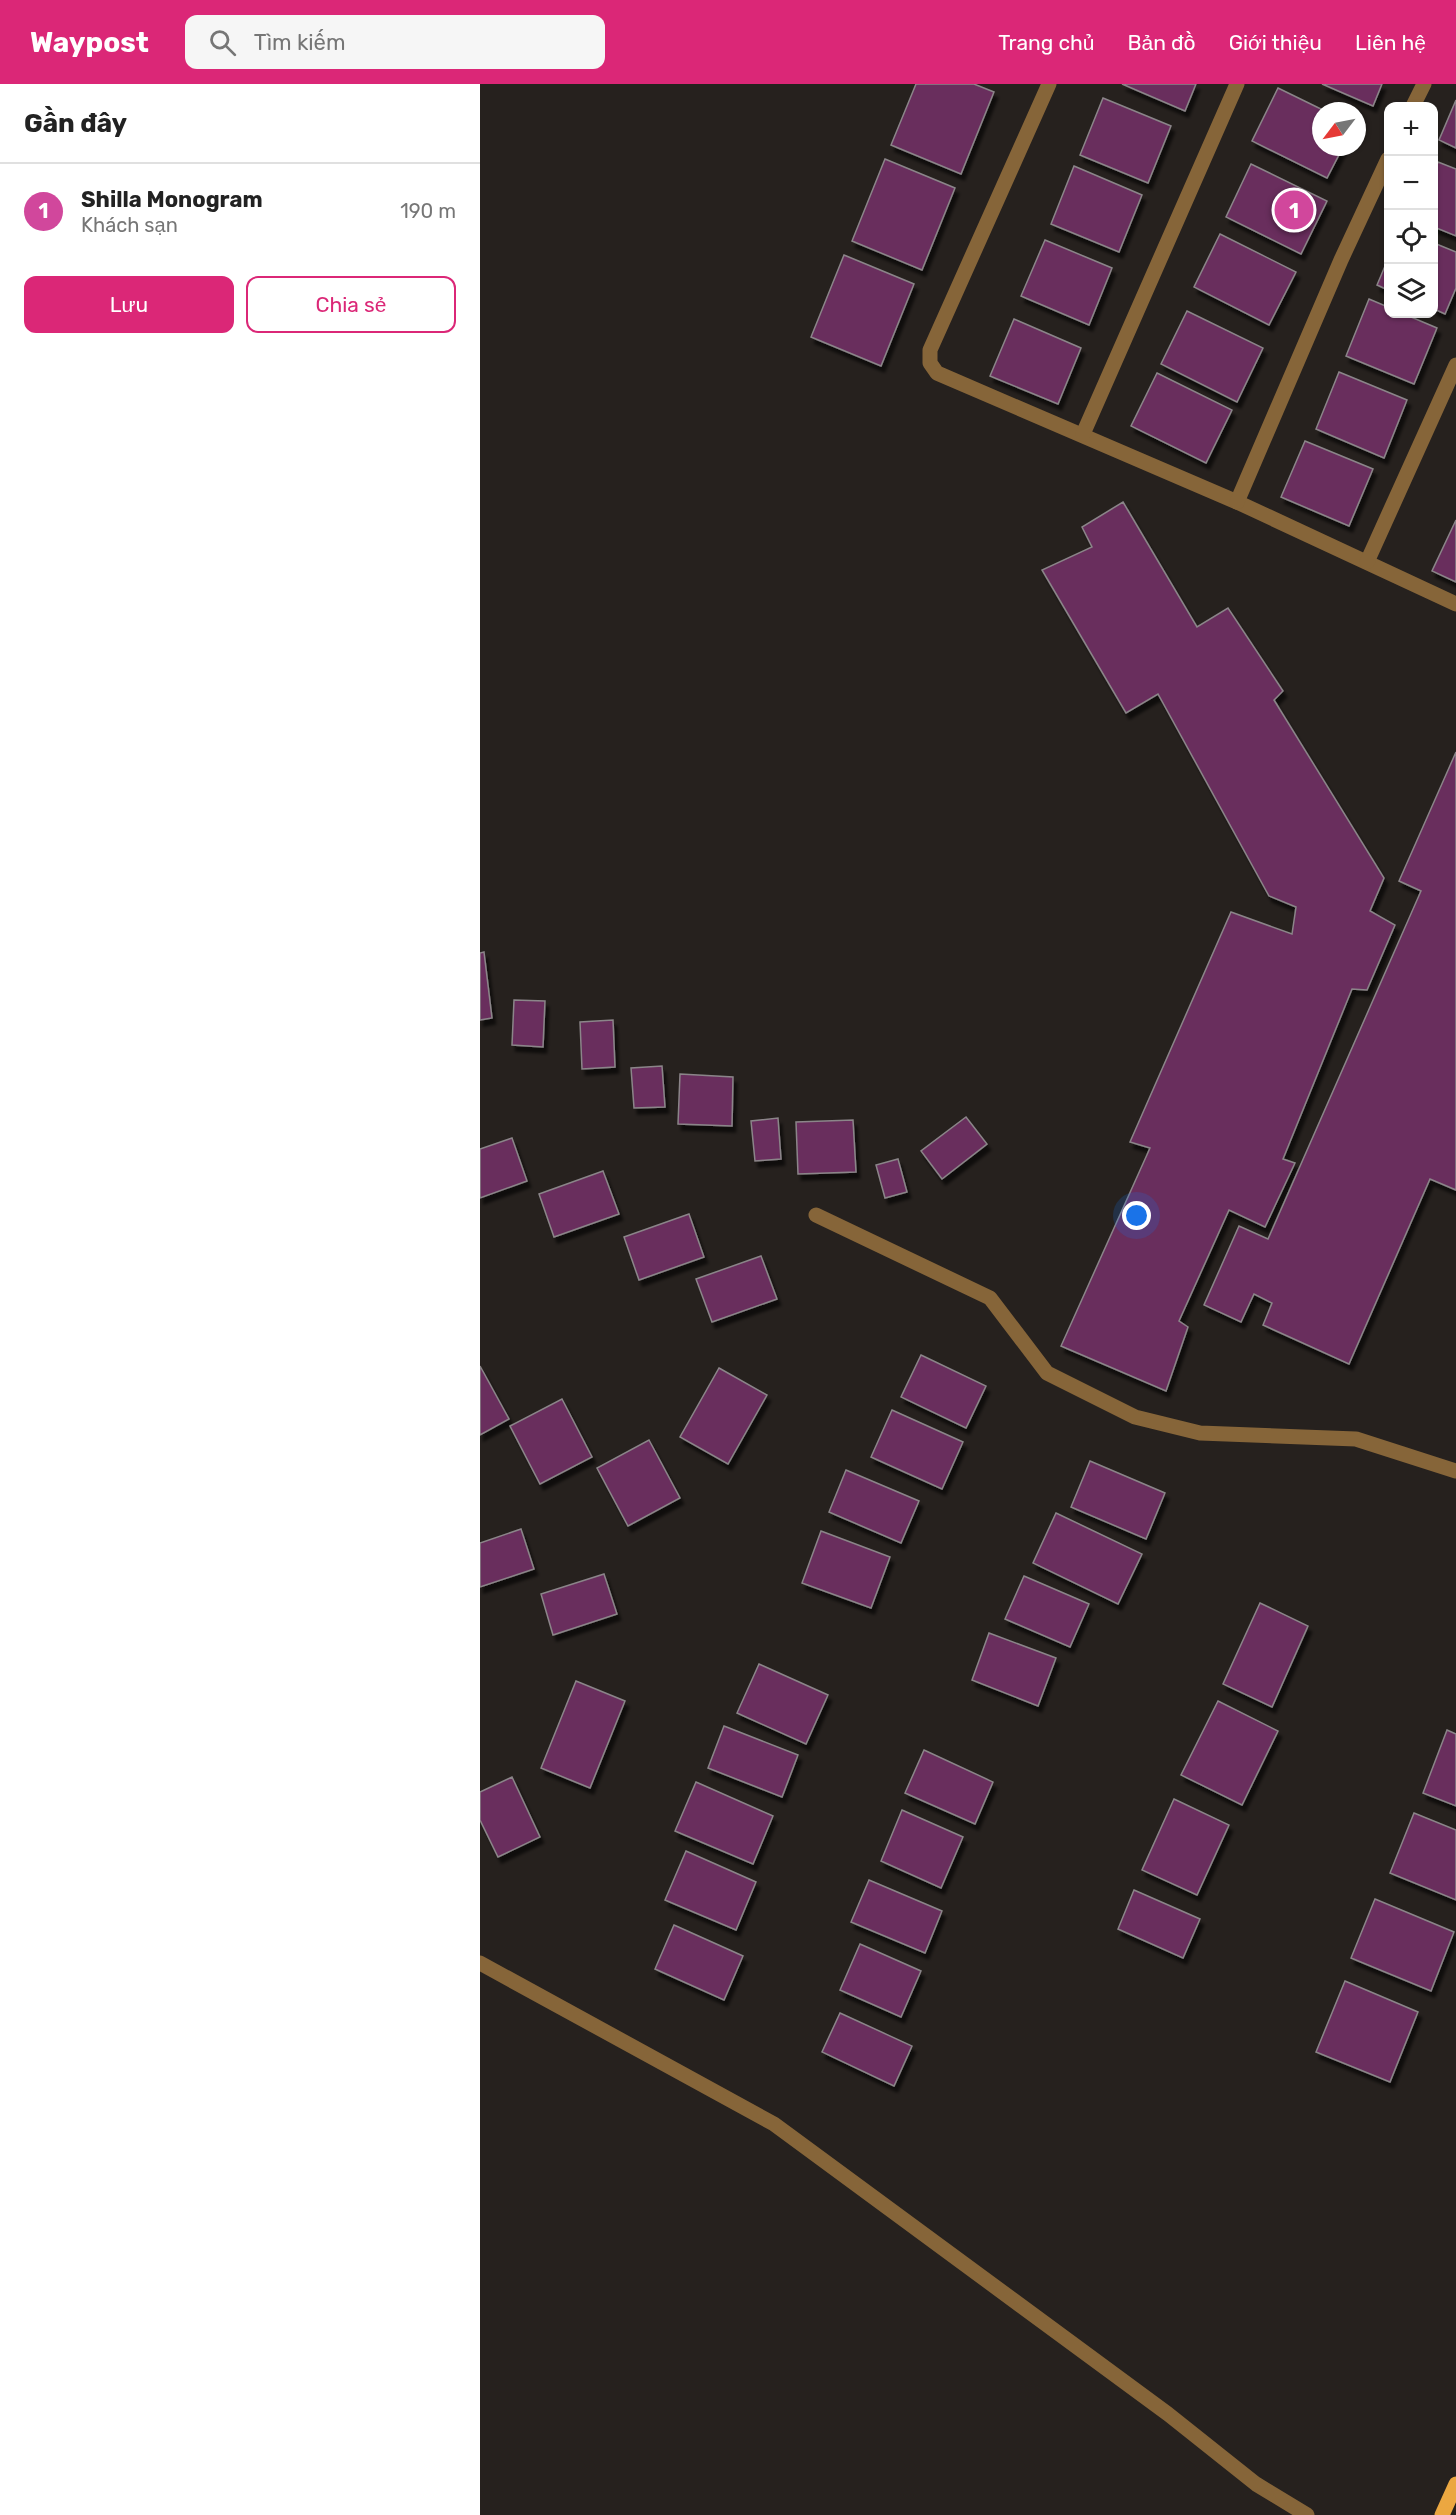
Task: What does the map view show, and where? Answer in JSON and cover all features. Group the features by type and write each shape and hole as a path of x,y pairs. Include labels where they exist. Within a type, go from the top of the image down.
{"main road":[{"path":"1442,2515 1456,2484"}],"lane":[{"path":"1049,84 930,350 930,363 938,373 1237,502 1456,603"},
{"path":"1083,434 1237,84"},
{"path":"1415,102 1424,84"},
{"path":"1237,502 1341,260 1384,170"},
{"path":"1367,562 1456,364"},
{"path":"816,1215 990,1298 1047,1373 1135,1417 1200,1433 1356,1439 1456,1471"},
{"path":"480,1963 774,2124 1168,2414 1256,2484 1307,2515"}],"building":[{"path":"916,84 974,84 994,92 961,174 891,145"},
{"path":"1122,84 1196,84 1185,111"},
{"path":"1322,84 1382,84 1373,106"},
{"path":"1278,88 1312,105 1312,156 1338,156 1327,178 1252,141"},
{"path":"1103,98 1171,126 1148,183 1080,155"},
{"path":"1456,100 1456,148 1439,140"},
{"path":"885,159 955,188 922,270 852,241"},
{"path":"1438,162 1456,169 1456,236 1438,229"},
{"path":"1251,164 1327,201 1301,254 1226,217"},
{"path":"1074,166 1142,195 1119,252 1051,224"},
{"path":"1220,234 1296,272 1269,325 1194,287"},
{"path":"1045,240 1112,268 1089,325 1021,296"},
{"path":"1438,245 1456,252 1456,288 1445,314 1438,311"},
{"path":"844,255 914,284 881,366 811,337"},
{"path":"1384,268 1384,288 1377,285"},
{"path":"1369,299 1384,305 1384,318 1413,318 1437,328 1414,384 1346,356"},
{"path":"1187,311 1263,348 1237,402 1161,364"},
{"path":"1014,319 1081,348 1058,404 990,376"},
{"path":"1339,372 1407,400 1384,458 1316,429"},
{"path":"1157,373 1232,410 1206,463 1131,426"},
{"path":"1305,441 1373,469 1349,526 1281,497"},
{"path":"1123,502 1197,627 1228,608 1283,691 1274,700 1384,878 1370,911 1395,925 1367,990 1352,989 1283,1159 1295,1163 1265,1227 1229,1210 1179,1321 1188,1327 1166,1391 1061,1346 1150,1148 1130,1142 1231,912 1292,934 1296,907 1269,896 1158,694 1126,713 1042,570 1092,547 1082,527"},
{"path":"1456,520 1456,582 1432,571"},
{"path":"1456,752 1456,1190 1430,1179 1349,1364 1263,1325 1272,1303 1254,1294 1241,1322 1204,1305 1239,1226 1268,1239 1421,891 1399,881"},
{"path":"484,952 492,1018 480,1020 480,953"},
{"path":"514,1000 545,1001 543,1047 512,1045"},
{"path":"613,1020 615,1067 582,1069 580,1022"},
{"path":"662,1066 665,1107 634,1108 631,1068"},
{"path":"680,1074 733,1077 732,1126 678,1124"},
{"path":"966,1117 987,1144 942,1179 921,1151"},
{"path":"778,1118 781,1159 755,1161 751,1121"},
{"path":"853,1120 856,1172 798,1174 796,1122"},
{"path":"512,1138 527,1181 480,1198 480,1149"},
{"path":"898,1159 907,1192 885,1198 876,1165"},
{"path":"603,1171 619,1214 554,1237 539,1194"},
{"path":"689,1214 704,1257 639,1280 624,1237"},
{"path":"761,1256 777,1299 712,1322 696,1279"},
{"path":"921,1355 986,1386 966,1428 901,1397"},
{"path":"480,1366 509,1419 480,1435"},
{"path":"719,1368 767,1395 728,1464 680,1437"},
{"path":"562,1399 592,1457 540,1484 510,1426"},
{"path":"892,1410 963,1442 942,1489 871,1457"},
{"path":"649,1440 680,1498 628,1526 597,1468"},
{"path":"1090,1461 1165,1493 1146,1539 1071,1507"},
{"path":"846,1470 919,1501 901,1543 829,1512"},
{"path":"1056,1513 1142,1554 1118,1604 1033,1563"},
{"path":"521,1529 534,1569 480,1587 480,1543"},
{"path":"821,1531 890,1557 871,1608 802,1583"},
{"path":"604,1574 617,1614 553,1635 541,1594"},
{"path":"1024,1576 1089,1604 1070,1647 1005,1619"},
{"path":"1260,1603 1308,1626 1272,1707 1223,1684"},
{"path":"989,1633 1056,1658 1038,1706 972,1680"},
{"path":"759,1664 828,1695 806,1744 737,1713"},
{"path":"576,1681 625,1701 590,1788 541,1768"},
{"path":"1218,1701 1278,1731 1242,1805 1181,1775"},
{"path":"724,1726 798,1755 782,1797 708,1768"},
{"path":"1447,1730 1456,1734 1456,1806 1423,1793"},
{"path":"924,1750 993,1782 975,1824 905,1793"},
{"path":"512,1777 540,1837 498,1857 480,1820 480,1792"},
{"path":"696,1782 773,1816 753,1864 675,1831"},
{"path":"1174,1799 1229,1825 1197,1895 1142,1870"},
{"path":"902,1810 963,1837 941,1888 881,1861"},
{"path":"1414,1813 1456,1830 1456,1900 1390,1873"},
{"path":"686,1851 756,1882 736,1930 665,1900"},
{"path":"869,1880 942,1911 925,1953 851,1922"},
{"path":"1134,1890 1200,1919 1183,1958 1118,1929"},
{"path":"1375,1899 1454,1932 1431,1991 1351,1958"},
{"path":"674,1925 743,1956 724,2000 655,1969"},
{"path":"860,1944 921,1971 901,2017 840,1990"},
{"path":"1345,1981 1418,2012 1390,2082 1316,2052"},
{"path":"840,2013 912,2046 894,2086 822,2052"}],"place":[{"name":"Shilla Monogram","path":"1294,210"}]}
